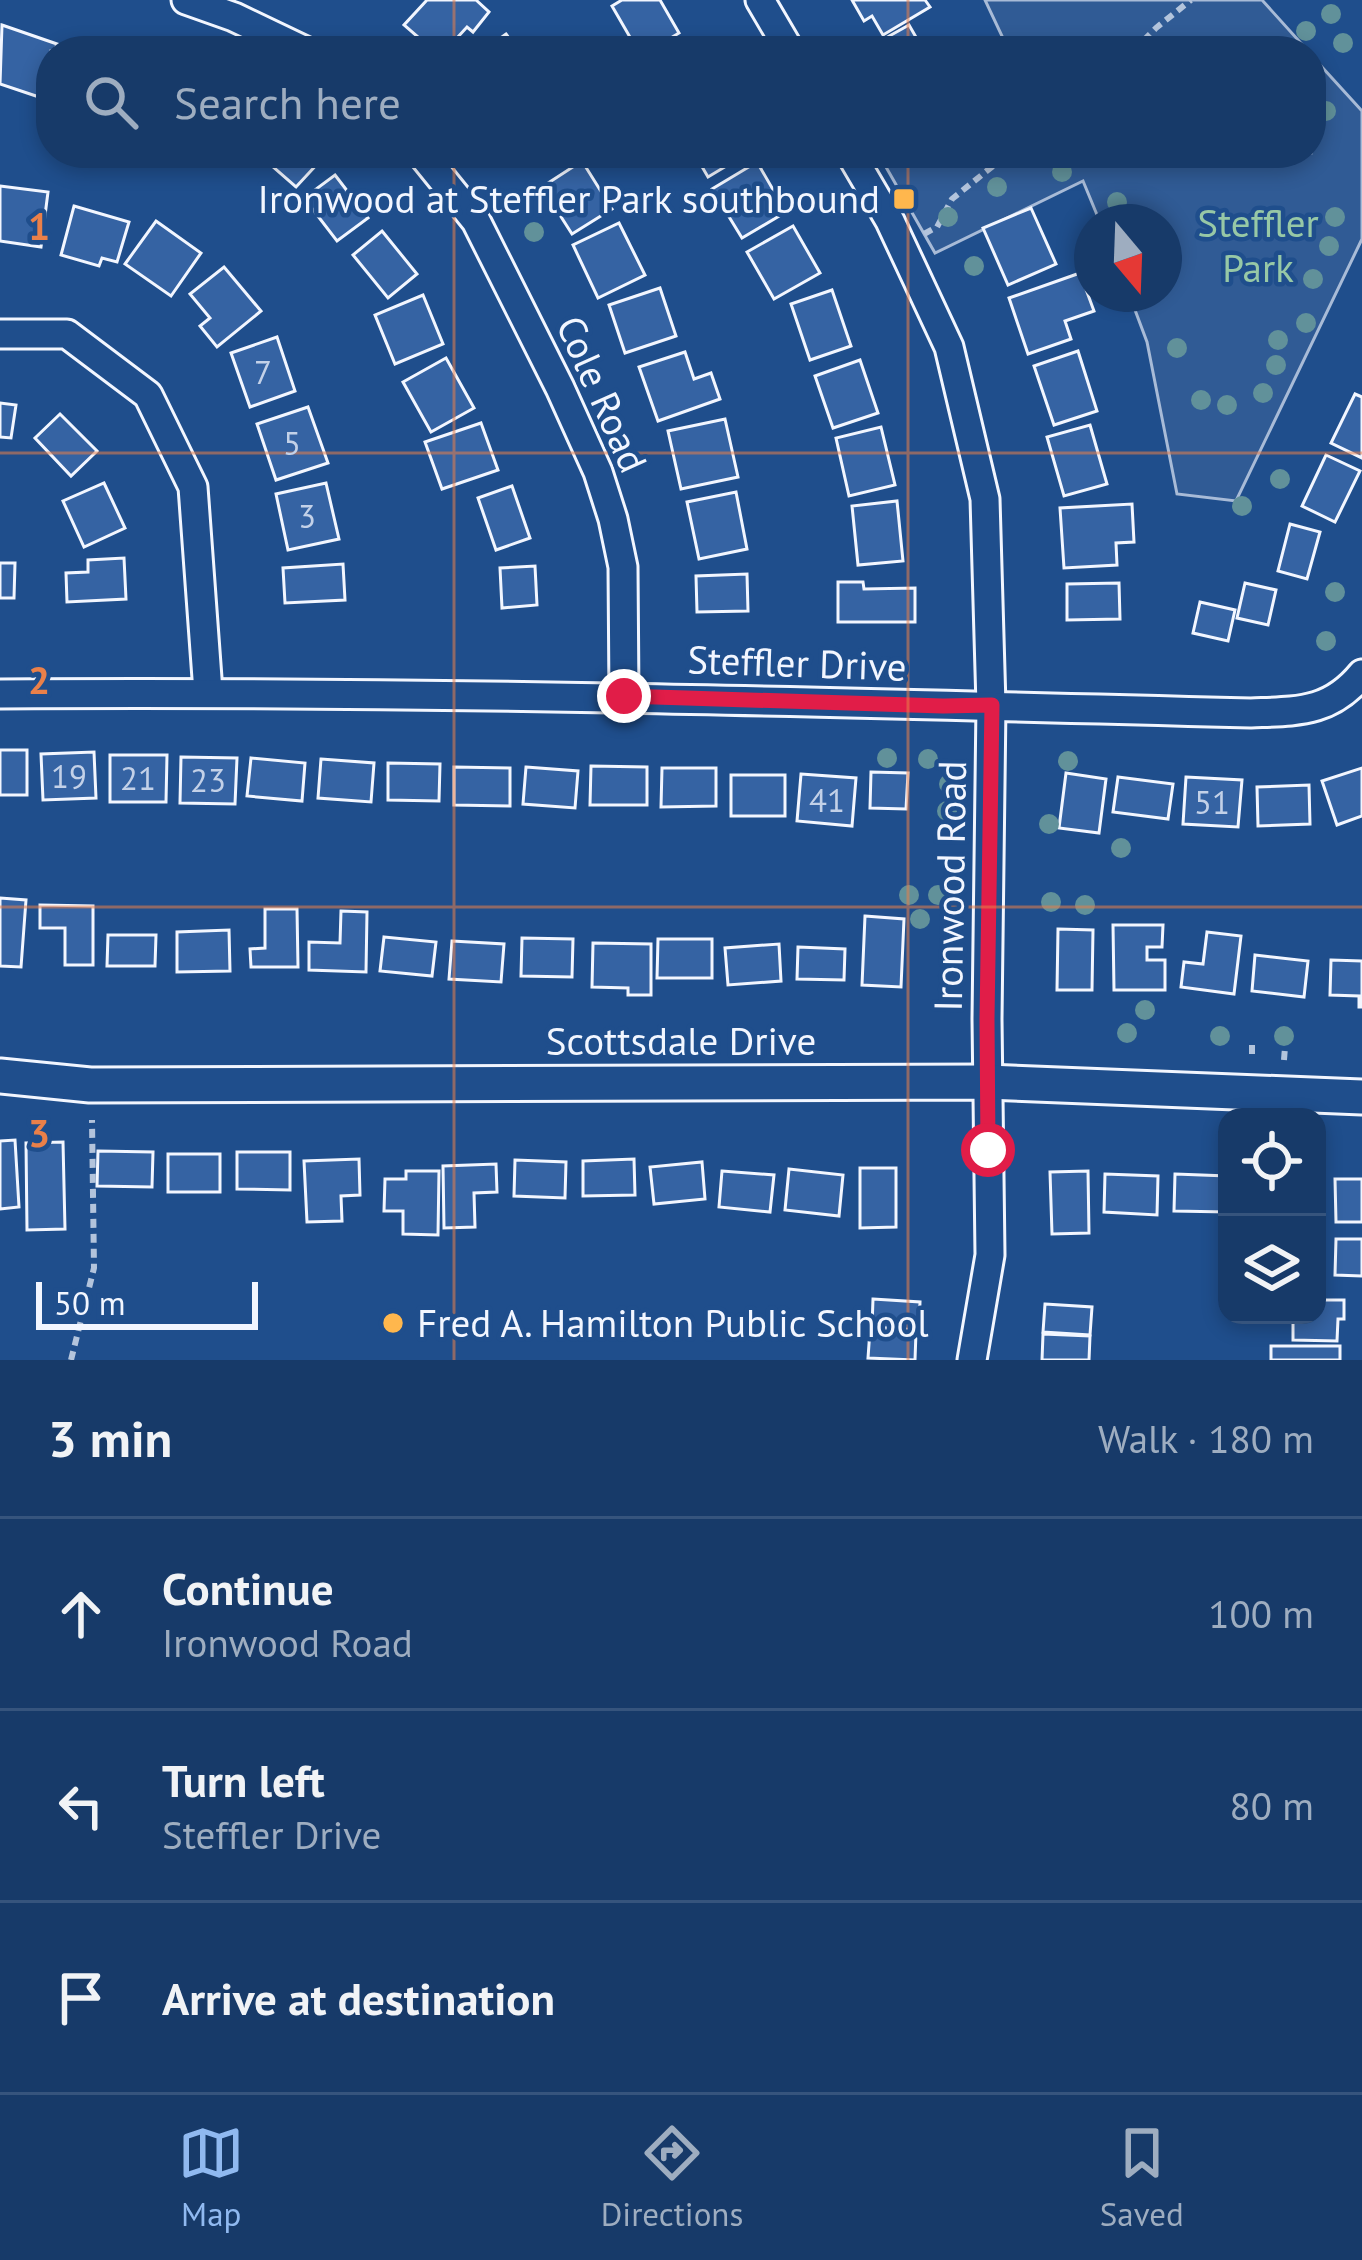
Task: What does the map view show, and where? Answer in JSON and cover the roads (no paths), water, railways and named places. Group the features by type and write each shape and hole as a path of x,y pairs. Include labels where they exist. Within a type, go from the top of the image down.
{"street":[{"path":"186,0 275,36"},
{"path":"760,0 781,36"},
{"name":"Cole Road","path":"433,168 476,220 598,472 623,566 624,696"},
{"name":"Ironwood Road","path":"859,168 890,221 949,347 986,499 992,705 987,1082 990,1255 972,1360"},
{"path":"0,334 67,334 148,395 193,488 208,692"},
{"name":"Steffler Drive","path":"0,694 624,696 1251,713 1299,711 1333,700 1362,674"},
{"name":"Scottsdale Drive","path":"0,1076 90,1085 987,1082 1362,1097"}],"place":[{"name":"Ironwood at Steffler Park southbound","path":"904,199"},
{"name":"Fred A. Hamilton Public School","path":"393,1323"}],"park label":[{"name":"Steffler Park","path":"1258,246"}]}
